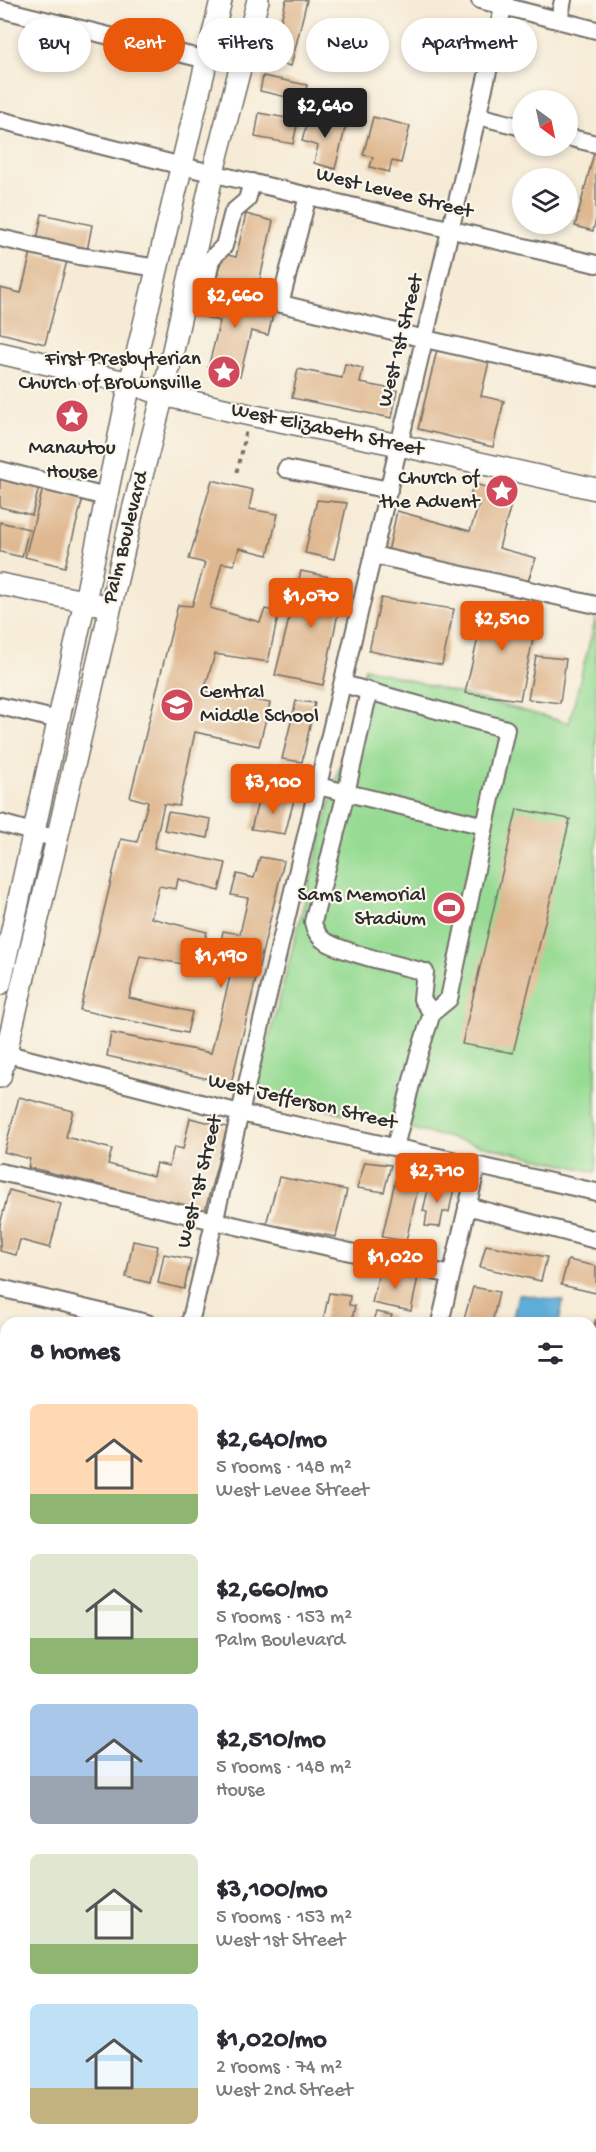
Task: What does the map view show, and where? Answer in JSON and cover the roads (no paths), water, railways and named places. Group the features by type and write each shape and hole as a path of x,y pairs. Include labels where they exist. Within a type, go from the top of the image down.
{"main road":[{"name":"Palm Boulevard","path":"217,18 221,0"},
{"name":"Palm Boulevard","path":"0,1077 3,1053 57,839 135,503 163,395 197,283 213,172 258,0"},
{"name":"Palm Boulevard","path":"0,984 4,948 34,831 130,383 204,72"},
{"name":"West Elizabeth Street","path":"0,353 130,383 163,395 250,415 399,445 596,489"},
{"path":"106,497 135,503"},
{"path":"0,584 111,606"},
{"path":"58,720 84,724"}],"street":[{"path":"480,0 505,3 596,30"},
{"path":"559,20 562,0"},
{"name":"West 1st Street","path":"191,1317 505,3"},
{"path":"0,9 197,58"},
{"path":"478,116 512,124"},
{"name":"West Levee Street","path":"0,120 182,166 596,264"},
{"path":"578,140 596,144"},
{"path":"252,182 247,200 233,212 224,246 211,259 197,283 425,339 596,377"},
{"path":"280,304 308,196"},
{"path":"0,238 80,256 158,268"},
{"path":"286,469 389,490"},
{"path":"0,470 106,497"},
{"path":"373,555 596,605"},
{"path":"343,684 506,729 449,999 432,1013 395,1147"},
{"path":"369,691 313,922 322,939 425,972 422,999 432,1013"},
{"path":"0,706 58,720"},
{"path":"318,786 485,826"},
{"path":"0,823 57,839"},
{"name":"West Jefferson Street","path":"3,1053 240,1113 596,1192"},
{"path":"441,1317 477,1166"},
{"path":"0,1172 451,1275"},
{"path":"467,1206 596,1240"},
{"path":"0,1288 122,1317"}],"water":[{"path":"518,1294 563,1301 560,1317 513,1317"}],"place":[{"name":"First Presbyterian Church of Brownsville","path":"224,372"},
{"name":"Manautou House","path":"72,416"},
{"name":"Church of the Advent","path":"502,491"},
{"name":"Central Middle School","path":"177,705"},
{"name":"Sams Memorial Stadium","path":"449,908"}]}
